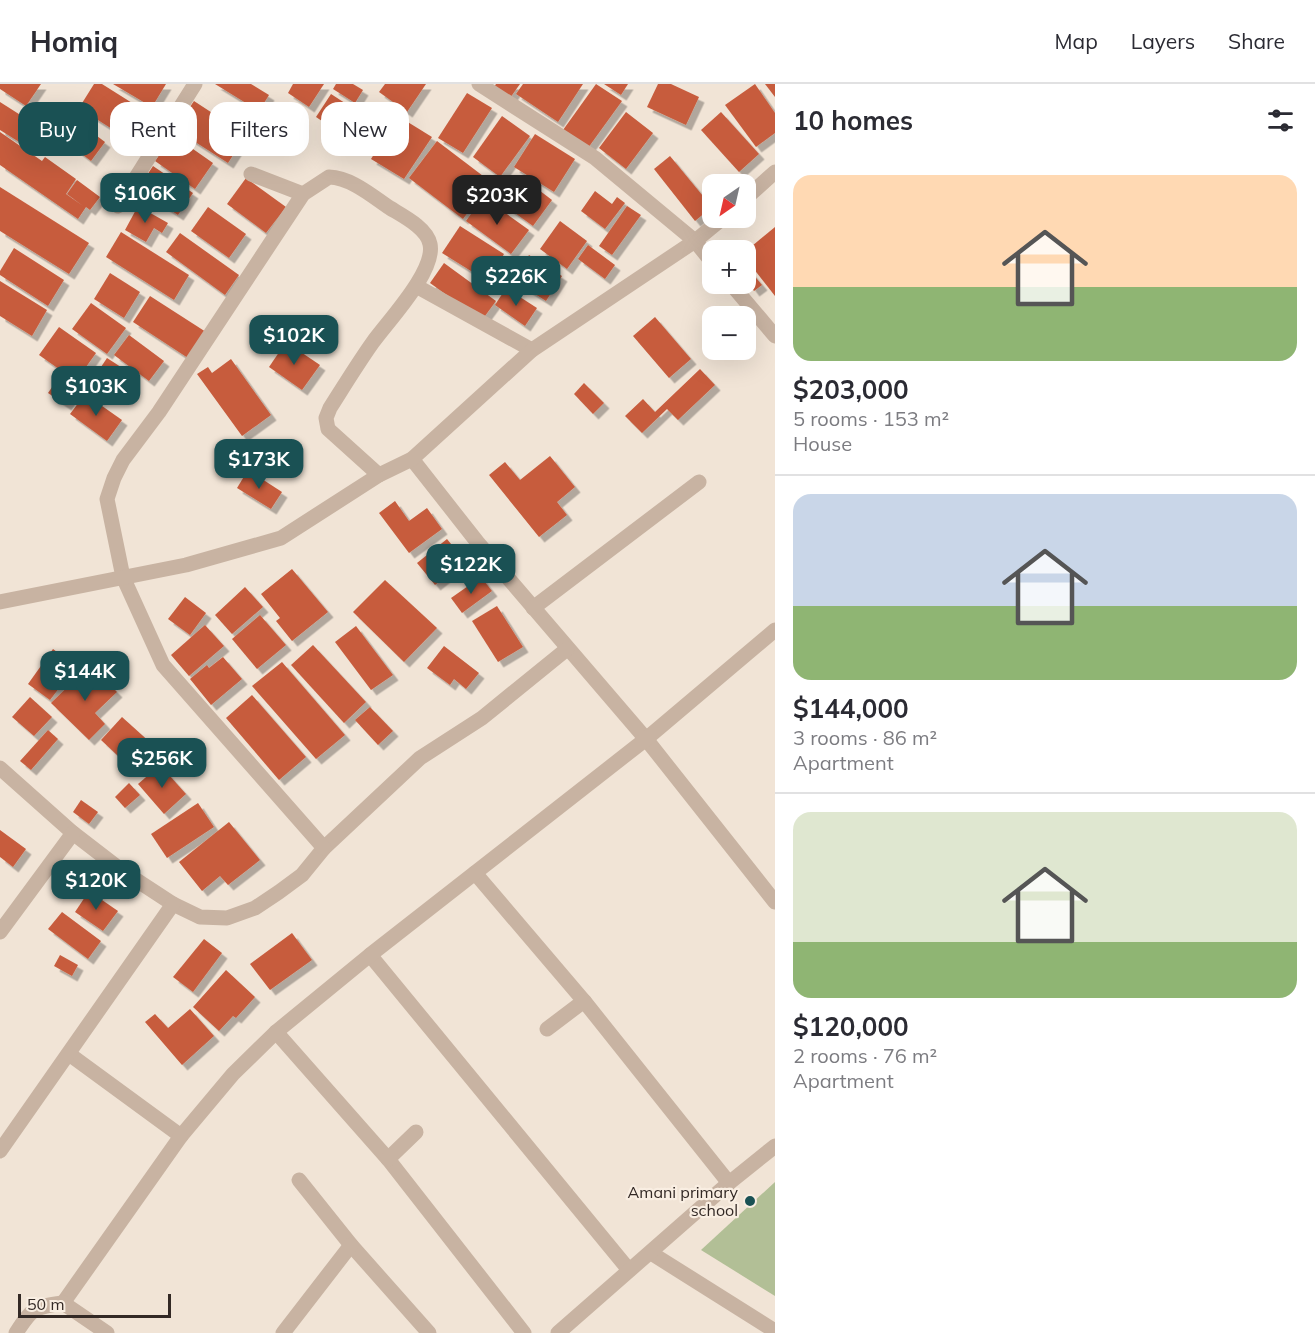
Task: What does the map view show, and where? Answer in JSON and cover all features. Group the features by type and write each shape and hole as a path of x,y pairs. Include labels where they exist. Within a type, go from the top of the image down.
{"street":[{"path":"118,206 195,84"},
{"path":"479,84 595,158 695,241 702,250"},
{"path":"756,189 775,172"},
{"path":"251,174 303,194"},
{"path":"324,848 163,665 123,577 107,499 123,460 159,412 303,194 329,177 351,182 424,232 431,246 424,271 416,286 373,342 330,408 326,418 328,429 379,476"},
{"path":"0,602 186,565 281,538 379,476 412,459 532,350 695,241 711,228"},
{"path":"416,286 532,350"},
{"path":"739,294 775,336"},
{"path":"412,459 478,543 646,739 775,902"},
{"path":"533,608 699,482"},
{"path":"63,1303 181,1136 233,1074 276,1032 370,955 646,739 775,630"},
{"path":"0,768 74,833 121,870 173,904 200,917 227,918 255,908 302,874 324,848 420,758 482,718 567,649"},
{"path":"0,932 74,833"},
{"path":"475,873 584,1001 729,1183"},
{"path":"0,1151 173,904"},
{"path":"370,955 629,1270"},
{"path":"547,1029 584,1001"},
{"path":"276,1032 388,1159 524,1333"},
{"path":"69,1054 181,1136"},
{"path":"388,1159 416,1131"},
{"path":"558,1333 729,1183 775,1146"},
{"path":"298,1180 351,1245 429,1333"},
{"path":"283,1333 351,1245"},
{"path":"651,1253 775,1331"},
{"path":"16,1333 26,1317 39,1307 63,1303 107,1333"}],"green space":[{"path":"775,1182 775,1296 701,1250"}],"building":[{"path":"0,84 41,84 29,102 20,102 0,89"},
{"path":"94,84 102,84 131,102 110,102 110,128 98,120 98,102 83,102"},
{"path":"113,84 166,84 155,102 144,102"},
{"path":"215,84 251,84 269,95 265,102 244,102"},
{"path":"293,84 324,84 309,107 309,102 302,102 288,93"},
{"path":"336,84 353,84 363,90 353,102 333,89"},
{"path":"385,84 426,84 409,109 409,102 393,102 379,92"},
{"path":"496,84 520,84 510,98 494,87"},
{"path":"523,84 583,84 558,122 516,94"},
{"path":"596,84 622,101 588,148 563,130"},
{"path":"604,84 628,84 621,95"},
{"path":"658,84 671,84 699,97 686,125 647,107"},
{"path":"755,84 775,113 775,133 756,147 725,105"},
{"path":"765,84 775,84 775,97"},
{"path":"467,93 492,108 463,153 438,138"},
{"path":"331,94 343,102 326,102"},
{"path":"0,102 18,113 18,141 0,130"},
{"path":"197,103 209,111 209,151 197,143"},
{"path":"321,109 321,120 316,117"},
{"path":"626,112 653,133 626,169 599,148"},
{"path":"721,112 759,154 739,172 701,130"},
{"path":"502,116 530,136 500,177 473,157"},
{"path":"409,123 432,137 404,179 371,159 373,156 409,156"},
{"path":"0,132 18,144 18,156 35,156 42,161 45,157 76,179 66,194 83,206 67,194 77,180 100,197 90,210 86,207 78,219 0,165"},
{"path":"535,134 575,159 554,192 514,167"},
{"path":"98,137 105,142 98,152"},
{"path":"437,141 491,182 463,219 409,178"},
{"path":"197,152 213,163 195,189 155,161 158,156 197,156"},
{"path":"84,156 95,156 91,161"},
{"path":"217,156 232,156 228,163"},
{"path":"670,156 702,195 702,215 695,221 654,169"},
{"path":"153,166 193,193 178,215 138,189"},
{"path":"246,178 286,207 266,233 227,204"},
{"path":"527,181 552,200 533,226 508,208"},
{"path":"0,187 89,243 69,274 0,231"},
{"path":"595,191 612,204 617,197 625,203 605,229 581,211"},
{"path":"483,197 529,230 511,254 466,221"},
{"path":"138,206 168,223 162,233 154,228 146,242 125,230"},
{"path":"627,206 641,215 612,255 599,246"},
{"path":"208,207 246,234 229,258 191,231"},
{"path":"560,221 587,241 567,269 540,249"},
{"path":"460,226 504,254 487,281 442,253"},
{"path":"775,227 775,296 756,272 756,243"},
{"path":"121,232 189,275 174,300 106,257"},
{"path":"180,233 239,275 225,295 166,252"},
{"path":"588,245 615,265 605,279 578,259"},
{"path":"14,248 64,280 48,306 0,275 0,271"},
{"path":"529,255 562,276 546,301 513,280"},
{"path":"444,263 496,301 482,320 430,283"},
{"path":"110,273 140,292 124,318 94,299"},
{"path":"756,278 762,285 756,290"},
{"path":"0,281 47,310 32,336 0,316"},
{"path":"506,288 537,308 525,326 495,305"},
{"path":"150,296 206,332 188,358 133,322"},
{"path":"91,303 126,328 107,354 72,329"},
{"path":"655,317 691,359 669,378 633,336"},
{"path":"59,327 96,353 76,381 39,355"},
{"path":"129,335 164,361 149,381 114,355"},
{"path":"286,342 320,365 302,390 269,367"},
{"path":"107,358 124,369 108,393 91,382"},
{"path":"231,359 271,415 242,436 197,374 208,367 212,373"},
{"path":"700,369 715,385 678,420 667,409 642,433 625,416 643,399 655,412"},
{"path":"61,374 79,385 66,405 48,393"},
{"path":"584,383 604,403 593,414 574,394"},
{"path":"85,394 122,420 107,441 70,414"},
{"path":"550,456 575,487 557,502 567,515 539,537 489,475 505,462 520,480"},
{"path":"248,470 282,492 271,509 237,488"},
{"path":"395,501 409,521 427,508 442,529 409,553 379,513"},
{"path":"447,539 465,561 435,585 417,563"},
{"path":"292,569 328,612 292,641 276,621 280,618 261,594"},
{"path":"481,577 492,591 462,613 451,598"},
{"path":"385,580 437,628 404,662 353,612"},
{"path":"245,587 263,607 232,634 215,615"},
{"path":"185,597 206,613 190,635 168,619"},
{"path":"497,606 523,647 498,662 472,621"},
{"path":"260,615 286,645 257,669 232,639"},
{"path":"205,625 224,646 189,676 171,655"},
{"path":"356,626 393,675 371,690 335,642"},
{"path":"313,645 366,702 344,723 291,665"},
{"path":"444,646 479,673 466,689 454,679 450,685 427,668"},
{"path":"53,649 76,666 50,700 28,684"},
{"path":"223,657 242,679 211,705 190,679 207,665 209,668"},
{"path":"282,662 345,735 316,759 252,686"},
{"path":"90,665 117,692 95,713 105,724 89,740 51,703"},
{"path":"252,695 306,757 279,780 226,718"},
{"path":"30,697 52,717 34,736 12,717"},
{"path":"370,707 393,731 378,745 355,720"},
{"path":"122,717 153,745 132,769 101,740"},
{"path":"48,730 58,739 31,770 20,761"},
{"path":"160,765 186,794 164,814 138,784"},
{"path":"129,783 140,795 125,808 115,797"},
{"path":"81,800 98,812 89,824 73,812"},
{"path":"198,803 214,827 167,858 151,834"},
{"path":"229,822 260,860 228,885 220,876 202,891 179,862"},
{"path":"0,830 26,849 13,867 0,857"},
{"path":"89,891 118,911 103,931 75,912"},
{"path":"62,912 101,941 88,959 48,929"},
{"path":"292,933 312,960 270,990 250,964"},
{"path":"204,939 222,953 193,992 173,977"},
{"path":"60,955 78,965 72,976 54,966"},
{"path":"226,970 255,997 236,1018 233,1016 219,1031 193,1007"},
{"path":"190,1009 214,1036 182,1065 145,1022 155,1014 168,1028"}],"place":[{"name":"Amani primary school","path":"750,1201"}]}
